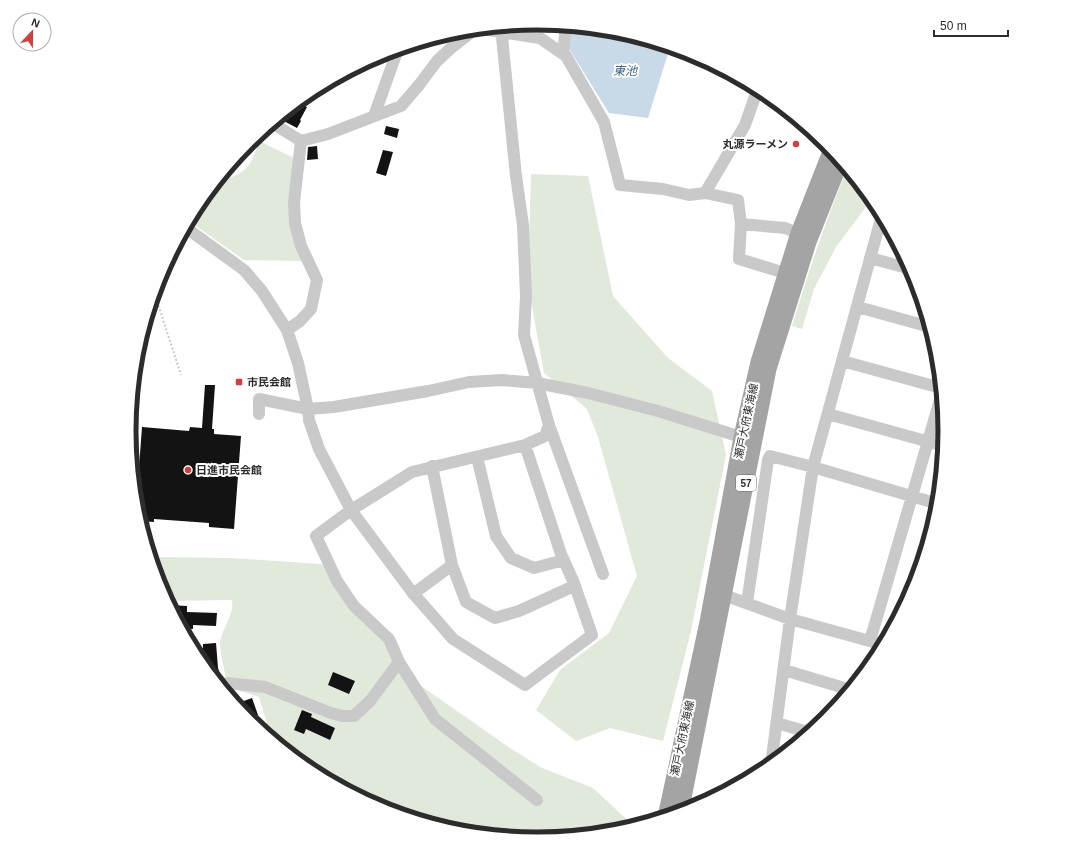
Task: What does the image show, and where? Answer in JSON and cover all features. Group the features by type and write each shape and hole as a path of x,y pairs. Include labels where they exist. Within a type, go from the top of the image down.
{"main road":[{"name":"瀬戸大府東海線","path":"666,812 707,622 741,437 758,362 798,232 828,156"},
{"name":"瀬戸大府東海線","path":"682,805 769,369 809,242 839,167"}],"street":[{"path":"511,31 540,38 566,56 604,122 620,185 663,189 690,195 705,193 738,200 741,224 739,259 785,273"},
{"path":"563,54 565,31"},
{"path":"502,32 516,176 523,225 526,296 524,336 549,425 603,574"},
{"path":"277,126 301,141 328,134 402,106 437,61 465,37"},
{"path":"374,116 395,56"},
{"path":"705,193 745,125 755,95"},
{"path":"287,330 300,321 311,309 317,280 301,246 295,223 294,202 301,141"},
{"path":"772,756 790,619 813,467 880,223"},
{"path":"741,224 785,228 798,232"},
{"path":"189,230 244,270 262,291 287,330 298,363 308,408 309,420 319,449 351,510 413,594 453,639 525,685 592,635 564,560 525,445"},
{"path":"870,258 903,267"},
{"path":"858,307 924,325"},
{"path":"842,361 936,387"},
{"path":"259,414 259,399 308,408 334,407 428,391 469,382 502,380 536,383 588,393 658,411 741,437"},
{"path":"870,642 938,407"},
{"path":"828,414 938,444"},
{"path":"537,800 435,719 399,662 389,639 354,606 337,581 316,536 351,510 412,472 525,445 545,436 549,425"},
{"path":"477,457 496,536 511,558 534,568 564,560"},
{"path":"747,603 769,457 776,457 813,467 932,502"},
{"path":"432,466 452,565 466,602 495,618 519,611 574,586"},
{"path":"413,594 452,565"},
{"path":"724,595 790,619 878,644"},
{"path":"225,685 265,687 331,713 342,716 354,716 370,701 399,662"},
{"path":"784,670 845,688"},
{"path":"777,723 804,731"}],"path":[{"path":"157,302 181,376"}],"shaded area":[{"path":"260,141 294,158 303,261 244,260 196,226 194,223 226,178 232,177 243,171 253,158"},
{"path":"531,174 588,176 613,296 668,358 712,391 726,455 691,631 663,741 610,728 576,741 536,710 560,670 609,633 637,576 598,437 587,409 544,373 528,278"},
{"path":"845,174 868,204 836,247 814,289 802,329 792,326 804,286"},
{"path":"156,557 229,558 322,564 383,641 404,674 510,748 542,768 593,788 629,822 591,830 574,828 569,832 563,832 537,833 485,830 408,812 359,792 314,765 293,750 265,727 268,726 259,697 228,687 220,644 232,611 232,600 173,601"}],"water":[{"name":"東池","path":"572,32 615,38 668,52 648,118 609,113 568,47"}],"building":[{"path":"304,105 307,107 297,128 283,121"},
{"path":"386,126 399,129 397,138 384,134"},
{"path":"317,146 318,159 307,160 308,147"},
{"path":"383,150 393,152 386,176 376,173"},
{"name":"日進市民会館","path":"205,385 215,385 212,429 214,429 214,434 241,436 234,529 209,527 209,523 154,519 154,522 146,521 138,478 142,427 189,431 190,427 202,428"},
{"path":"175,605 187,606 187,612 217,613 216,626 193,625 193,629 187,628"},
{"path":"216,643 218,668 221,677 218,676 199,649 203,648 203,644"},
{"path":"333,672 355,681 349,694 328,685"},
{"path":"252,698 258,715 254,716 241,702"},
{"path":"302,710 312,714 311,717 335,728 330,740 306,729 304,734 294,730"}],"place":[{"name":"丸源ラーメン","path":"796,144"},
{"name":"市民会館","path":"239,382"},
{"name":"日進市民会館","path":"188,470"}]}
